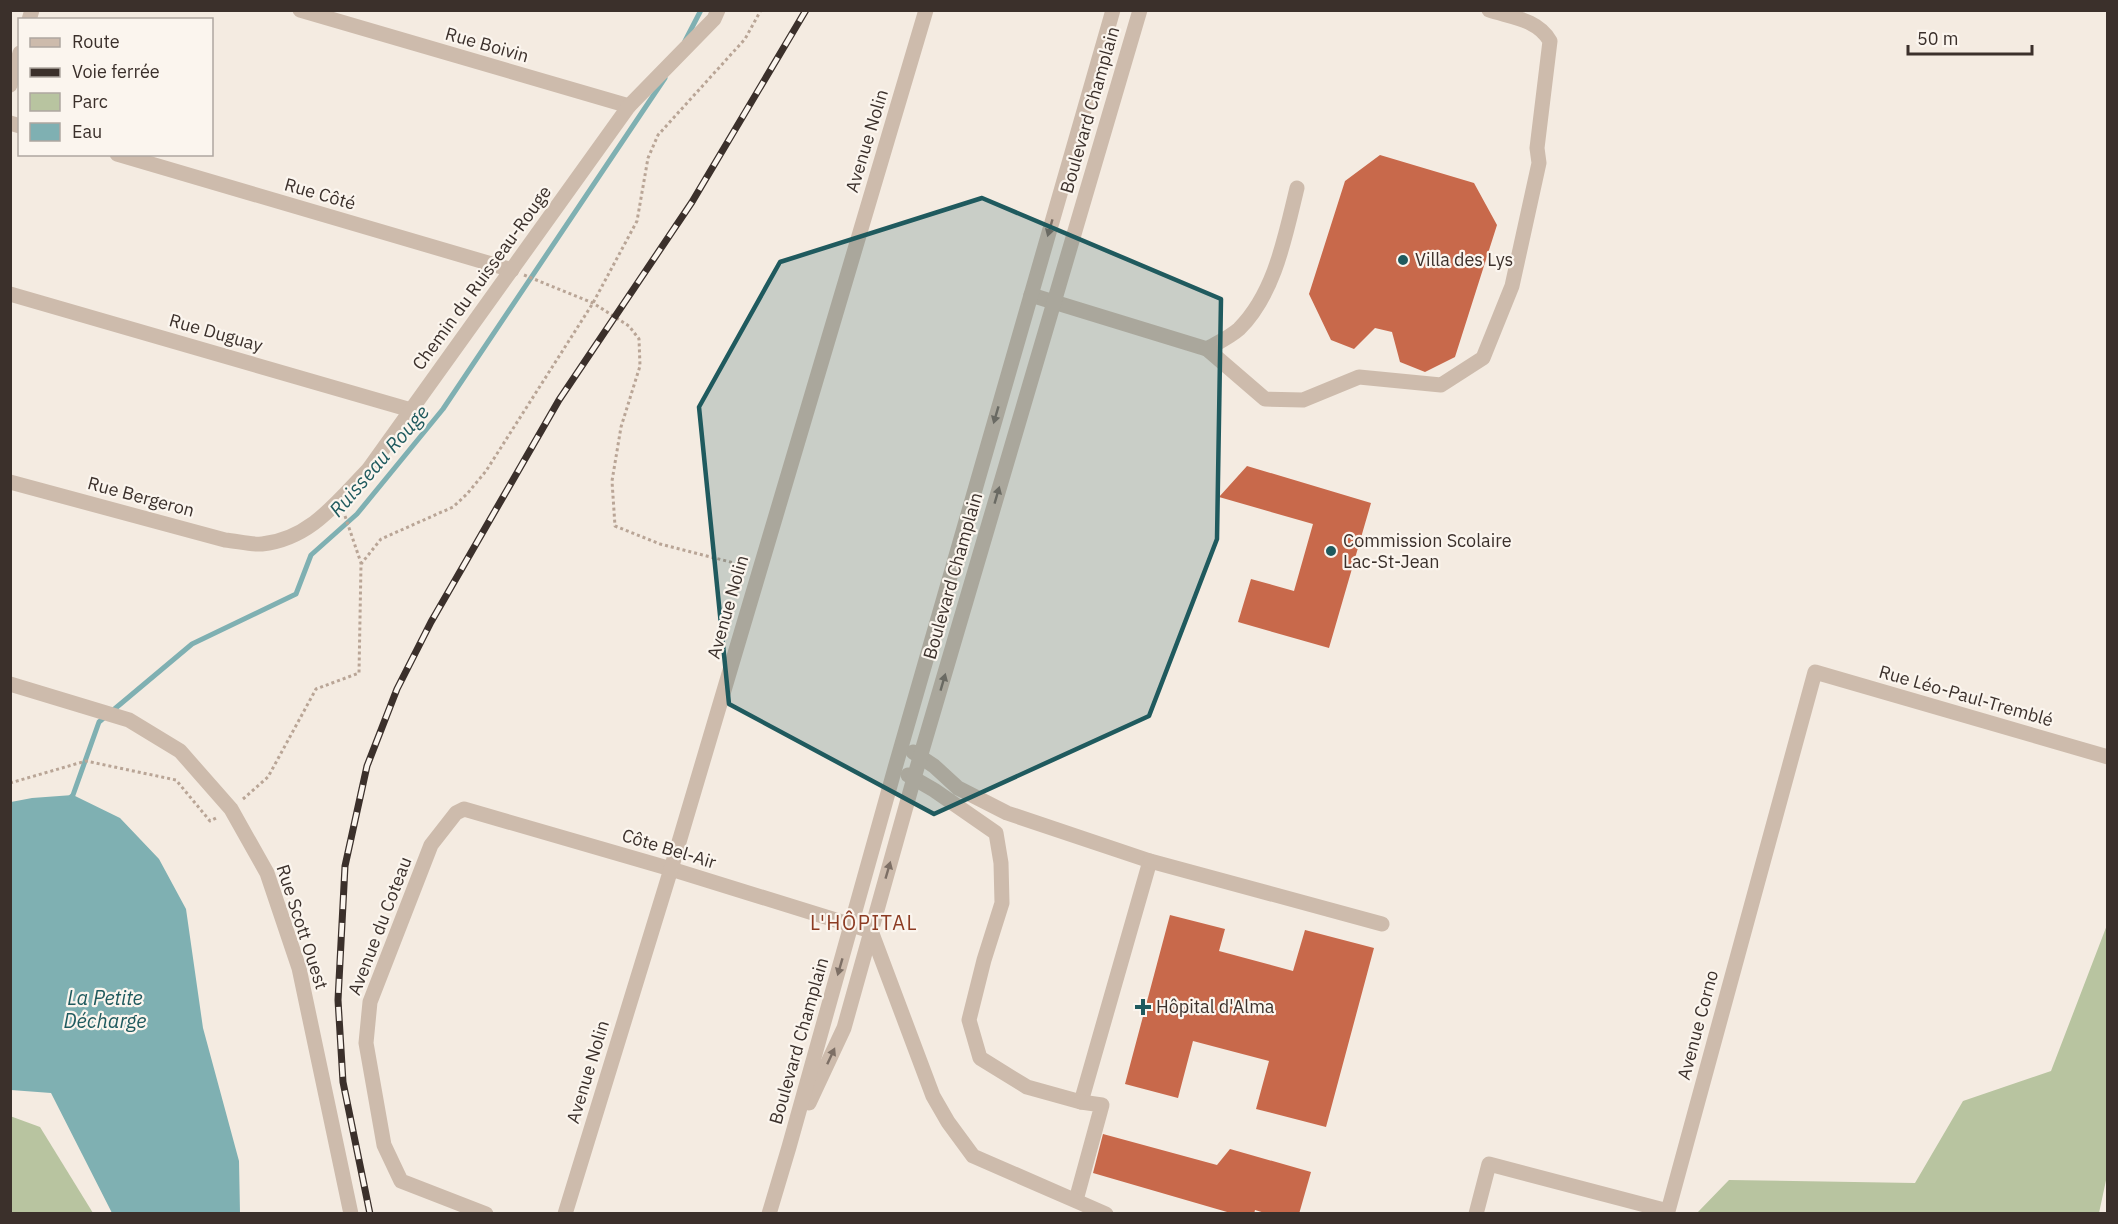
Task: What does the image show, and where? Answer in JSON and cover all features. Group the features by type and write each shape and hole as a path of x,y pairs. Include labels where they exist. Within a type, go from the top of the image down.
{"street":[{"name":"Rue Boivin","path":"300,10 629,106"},
{"name":"Chemin du Ruisseau-Rouge","path":"261,544 299,534 324,516 368,470 629,106 714,19 718,10"},
{"name":"Avenue Nolin","path":"565,1214 671,869 926,10"},
{"name":"Boulevard Champlain","path":"768,1214 1113,10"},
{"name":"Boulevard Champlain","path":"789,1147 844,1028 914,778 1140,10"},
{"path":"1031,296 1207,349 1265,399 1303,400 1359,377 1441,385 1483,358 1512,286 1539,163 1537,148 1550,41 1545,32 1534,24 1488,10"},
{"path":"10,85 18,59"},
{"name":"Rue Côté","path":"124,156 512,270"},
{"path":"1207,349 1238,330 1261,300 1282,248 1297,189"},
{"name":"Rue Duguay","path":"10,294 411,410"},
{"name":"Rue Bergeron","path":"10,482 225,540 261,544"},
{"name":"Rue Léo-Paul-Tremblé","path":"1815,672 2108,757"},
{"name":"Avenue Corno","path":"1476,1214 1490,1164 1668,1211 1815,672"},
{"name":"Rue Scott Ouest","path":"10,684 129,720 180,751 231,809 267,873 299,968 351,1214"},
{"path":"901,746 921,756 958,788 1007,813 1150,861 1382,924"},
{"path":"895,768 914,778 996,833 1001,863 1002,903 984,960 969,1020 980,1058 1027,1087 1081,1102 1102,1105 1076,1200"},
{"name":"Côte Bel-Air","path":"456,813 464,809 671,869 871,931"},
{"name":"Avenue du Coteau","path":"456,813 431,845 370,1002 366,1043 384,1145 401,1181 486,1214"},
{"path":"1081,1102 1150,861"},
{"path":"871,931 933,1096 948,1122 973,1156 1106,1214"}],"path":[{"path":"361,564 381,539 453,507 486,471 593,303 637,221 648,158 658,135 744,39 761,10"},
{"path":"512,270 593,303 629,326 639,339 640,366 621,427 612,481 615,526 660,544 760,570"},
{"path":"10,783 86,761 176,780 210,821 231,809 267,777 316,689 359,673 361,564 340,500"}],"highlighted area":[{"path":"982,198 1221,299 1217,539 1149,716 934,814 729,704 699,407 780,262"}],"green space":[{"path":"2107,925 2108,1171 2099,1213 1697,1213 1729,1180 1915,1183 1963,1101 2051,1071"},
{"path":"10,1116 40,1127 93,1213 11,1213"}],"water":[{"name":"La Petite Décharge","path":"73,795 120,818 159,859 186,909 203,1028 239,1161 240,1213 112,1213 51,1093 11,1090 11,802"}],"building":[{"name":"Villa des Lys","path":"1380,155 1474,183 1497,225 1455,357 1425,372 1400,362 1392,332 1375,328 1354,349 1331,340 1309,294 1345,181"},
{"name":"Commission Scolaire Lac-St-Jean","path":"1247,466 1371,503 1329,648 1238,622 1251,579 1294,591 1313,524 1219,497"},
{"path":"1170,915 1225,929 1219,951 1293,971 1305,930 1374,948 1326,1127 1256,1109 1269,1061 1193,1041 1178,1098 1125,1084"},
{"path":"1103,1134 1217,1165 1230,1149 1311,1172 1299,1214 1268,1214 1255,1210 1254,1214 1234,1214 1093,1173"}],"waterway":[{"name":"Ruisseau Rouge","path":"685,41 701,10"},
{"name":"Ruisseau Rouge","path":"70,798 99,722 192,644 296,594 311,555 357,514 443,409 665,78"}],"railway":[{"path":"370,1214 343,1082 338,1000 345,866 367,766 397,689 431,622 559,400 692,202 806,10"}],"place":[{"name":"Villa des Lys","path":"1403,260"},
{"name":"Commission Scolaire Lac-St-Jean","path":"1331,551"},
{"name":"Hôpital d'Alma","path":"1143,1007"}],"district":[{"name":"L'HÔPITAL","path":"864,923"}]}
